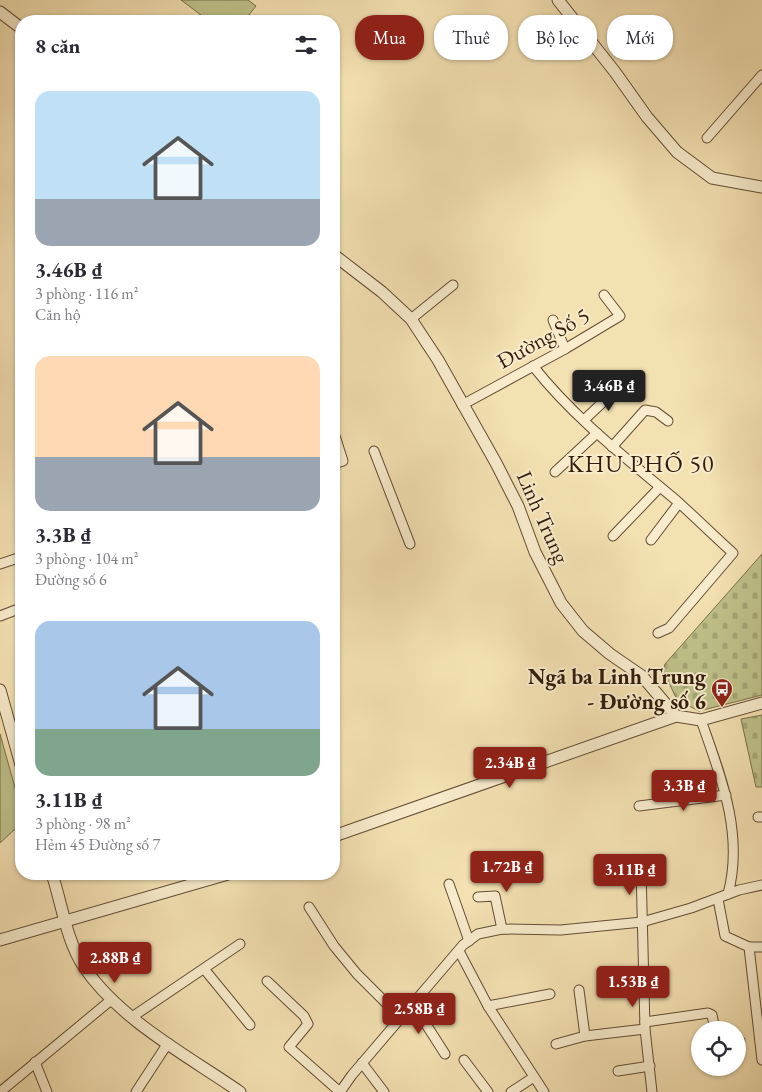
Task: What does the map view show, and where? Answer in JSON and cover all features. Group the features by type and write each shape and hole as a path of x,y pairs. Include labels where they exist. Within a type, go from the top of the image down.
{"street":[{"path":"558,0 615,72 647,117 677,152 712,178 762,186"},
{"path":"0,12 15,23"},
{"path":"707,138 762,75"},
{"name":"Linh Trung","path":"340,260 382,292 411,319 438,360 518,506 535,552 561,603 583,632 642,676 676,716"},
{"path":"411,319 454,285"},
{"name":"Đường Số 5","path":"462,405 565,349 620,316 604,295"},
{"path":"553,320 565,349"},
{"path":"533,366 551,389 597,433 679,503 733,553 669,628 658,633"},
{"path":"584,420 620,386"},
{"path":"612,447 645,410 656,412 668,421"},
{"path":"555,472 597,433"},
{"path":"340,450 344,462 340,463"},
{"path":"374,451 410,544"},
{"path":"613,536 660,487"},
{"path":"651,540 679,503"},
{"path":"0,564 15,559"},
{"path":"0,616 15,610"},
{"path":"0,690 15,744"},
{"path":"340,834 676,716 701,720 762,703"},
{"path":"701,720 726,796 734,851 734,871 728,894"},
{"path":"639,806 726,796"},
{"path":"637,862 641,868 645,1025 652,1092"},
{"path":"54,880 65,923 83,966 111,1000 132,1017 240,1092"},
{"path":"0,940 65,923 208,880"},
{"path":"449,884 469,941"},
{"path":"267,981 304,1016 308,1024 290,1047 340,1092 362,1063 459,950 478,934 502,929 561,930 642,922 718,899 728,894 762,886"},
{"path":"478,897 495,896 502,929"},
{"path":"718,899 725,936 749,947 762,947"},
{"path":"309,908 334,946 357,974 401,1018"},
{"path":"132,1017 205,970 240,944"},
{"path":"749,947 762,1060"},
{"path":"459,950 488,1006 544,1092"},
{"path":"205,970 250,1026"},
{"path":"579,990 586,1036"},
{"path":"488,1006 550,994"},
{"path":"0,1092 111,1000"},
{"path":"413,1004 445,1054"},
{"path":"556,1044 586,1036 710,1014 712,1021"},
{"path":"136,1092 168,1042"},
{"path":"464,1060 488,1092"},
{"path":"35,1062 47,1092"},
{"path":"362,1063 384,1092"},
{"path":"618,1071 650,1066"},
{"path":"511,1092 534,1077"}],"green space":[{"path":"181,0 248,0 256,6 249,15 201,15"},
{"path":"762,554 762,695 699,711 677,700 663,670 665,664"},
{"path":"762,715 762,787 756,787 741,719"},
{"path":"0,734 15,788 15,830 0,843"}],"place":[{"name":"Ngã ba Linh Trung - Đường số 6","path":"722,708"}],"district":[{"name":"KHU PHỐ 50","path":"641,463"}]}
